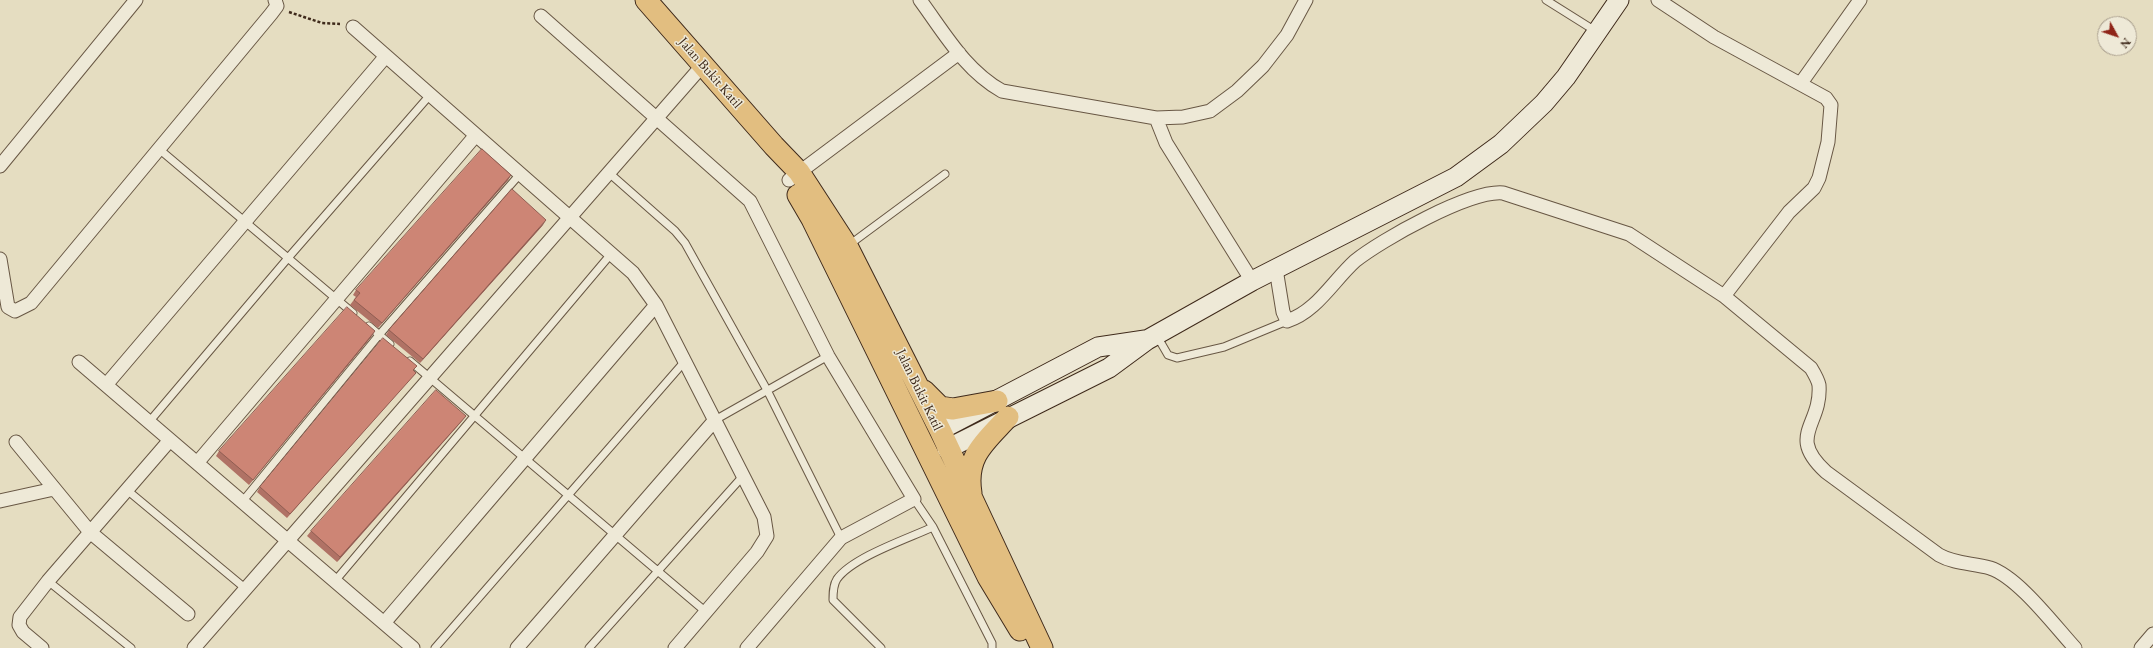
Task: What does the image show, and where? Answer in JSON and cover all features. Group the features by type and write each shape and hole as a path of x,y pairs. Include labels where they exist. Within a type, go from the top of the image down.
{"main road":[{"name":"Jalan Bukit Katil","path":"651,2 702,66 774,146 794,176 846,246 902,356 941,441 972,500 1042,648"},
{"name":"Jalan Bukit Katil","path":"794,176 812,219 988,577 1030,648"},
{"path":"902,356 928,397 940,407 953,409 1003,409"},
{"path":"972,500 968,480 970,467 977,450 1003,409"},
{"path":"908,413 941,441 944,487"}],"street":[{"path":"0,166 136,0"},
{"path":"920,0 976,74 985,82 1002,91 1156,118 1183,117 1210,111 1237,91 1263,66 1282,41 1306,0"},
{"path":"941,441 1003,409 1110,368 1151,337 1252,281 1456,178 1501,144 1544,103 1566,77 1619,0"},
{"path":"1658,0 1714,37 1802,83 1826,98 1831,105 1823,170 1814,188 1789,212 1724,296"},
{"path":"1802,83 1860,0"},
{"path":"0,259 8,307 15,312 31,303 159,149 276,3"},
{"path":"541,16 750,201 828,356 914,499 841,538 747,648"},
{"path":"353,27 633,273 656,305 764,517 767,536 757,552 675,648"},
{"path":"794,176 959,53"},
{"path":"106,385 386,56"},
{"path":"194,648 289,541 608,172 702,66"},
{"path":"1156,118 1166,143 1252,281"},
{"path":"197,463 476,135"},
{"path":"1276,269 1287,321 1306,313 1337,278 1371,249 1424,219 1478,196 1494,192 1503,192 1629,234 1724,296 1812,368 1819,384 1818,403 1807,432 1806,447 1814,461 1826,472 1939,555 1956,562 1990,568 2007,577 2030,598 2075,648"},
{"path":"384,623 656,305"},
{"path":"79,362 413,648"},
{"path":"517,648 715,420"},
{"path":"40,648 23,632 18,625 20,617 48,581 170,440"},
{"path":"16,442 90,532 188,614"},
{"path":"0,501 54,489"},
{"path":"2141,648 2153,634"}],"lane":[{"path":"1546,0 1597,32"},
{"path":"149,422 288,258 430,95"},
{"path":"159,149 706,612"},
{"path":"608,172 675,231 685,243 767,390 841,538"},
{"path":"242,502 379,335 520,174"},
{"path":"846,246 945,174"},
{"path":"335,581 611,254"},
{"path":"1151,337 1168,355 1177,358 1224,347 1287,321"},
{"path":"715,420 828,356"},
{"path":"435,648 684,361"},
{"path":"589,648 743,476"},
{"path":"127,490 246,589"},
{"path":"914,499 933,527 992,643 992,648"},
{"path":"881,648 833,600 833,592 836,581 853,564 933,527"},
{"path":"48,581 131,648"}],"path":[{"path":"276,3 322,23 353,27"}],"building":[{"path":"482,149 511,175 382,323 354,300 360,293 356,290"},
{"path":"512,189 546,220 423,359 389,330"},
{"path":"347,307 375,331 253,480 219,451"},
{"path":"383,338 417,366 413,370 416,373 290,514 260,487"},
{"path":"436,390 466,416 340,557 311,531"}]}
